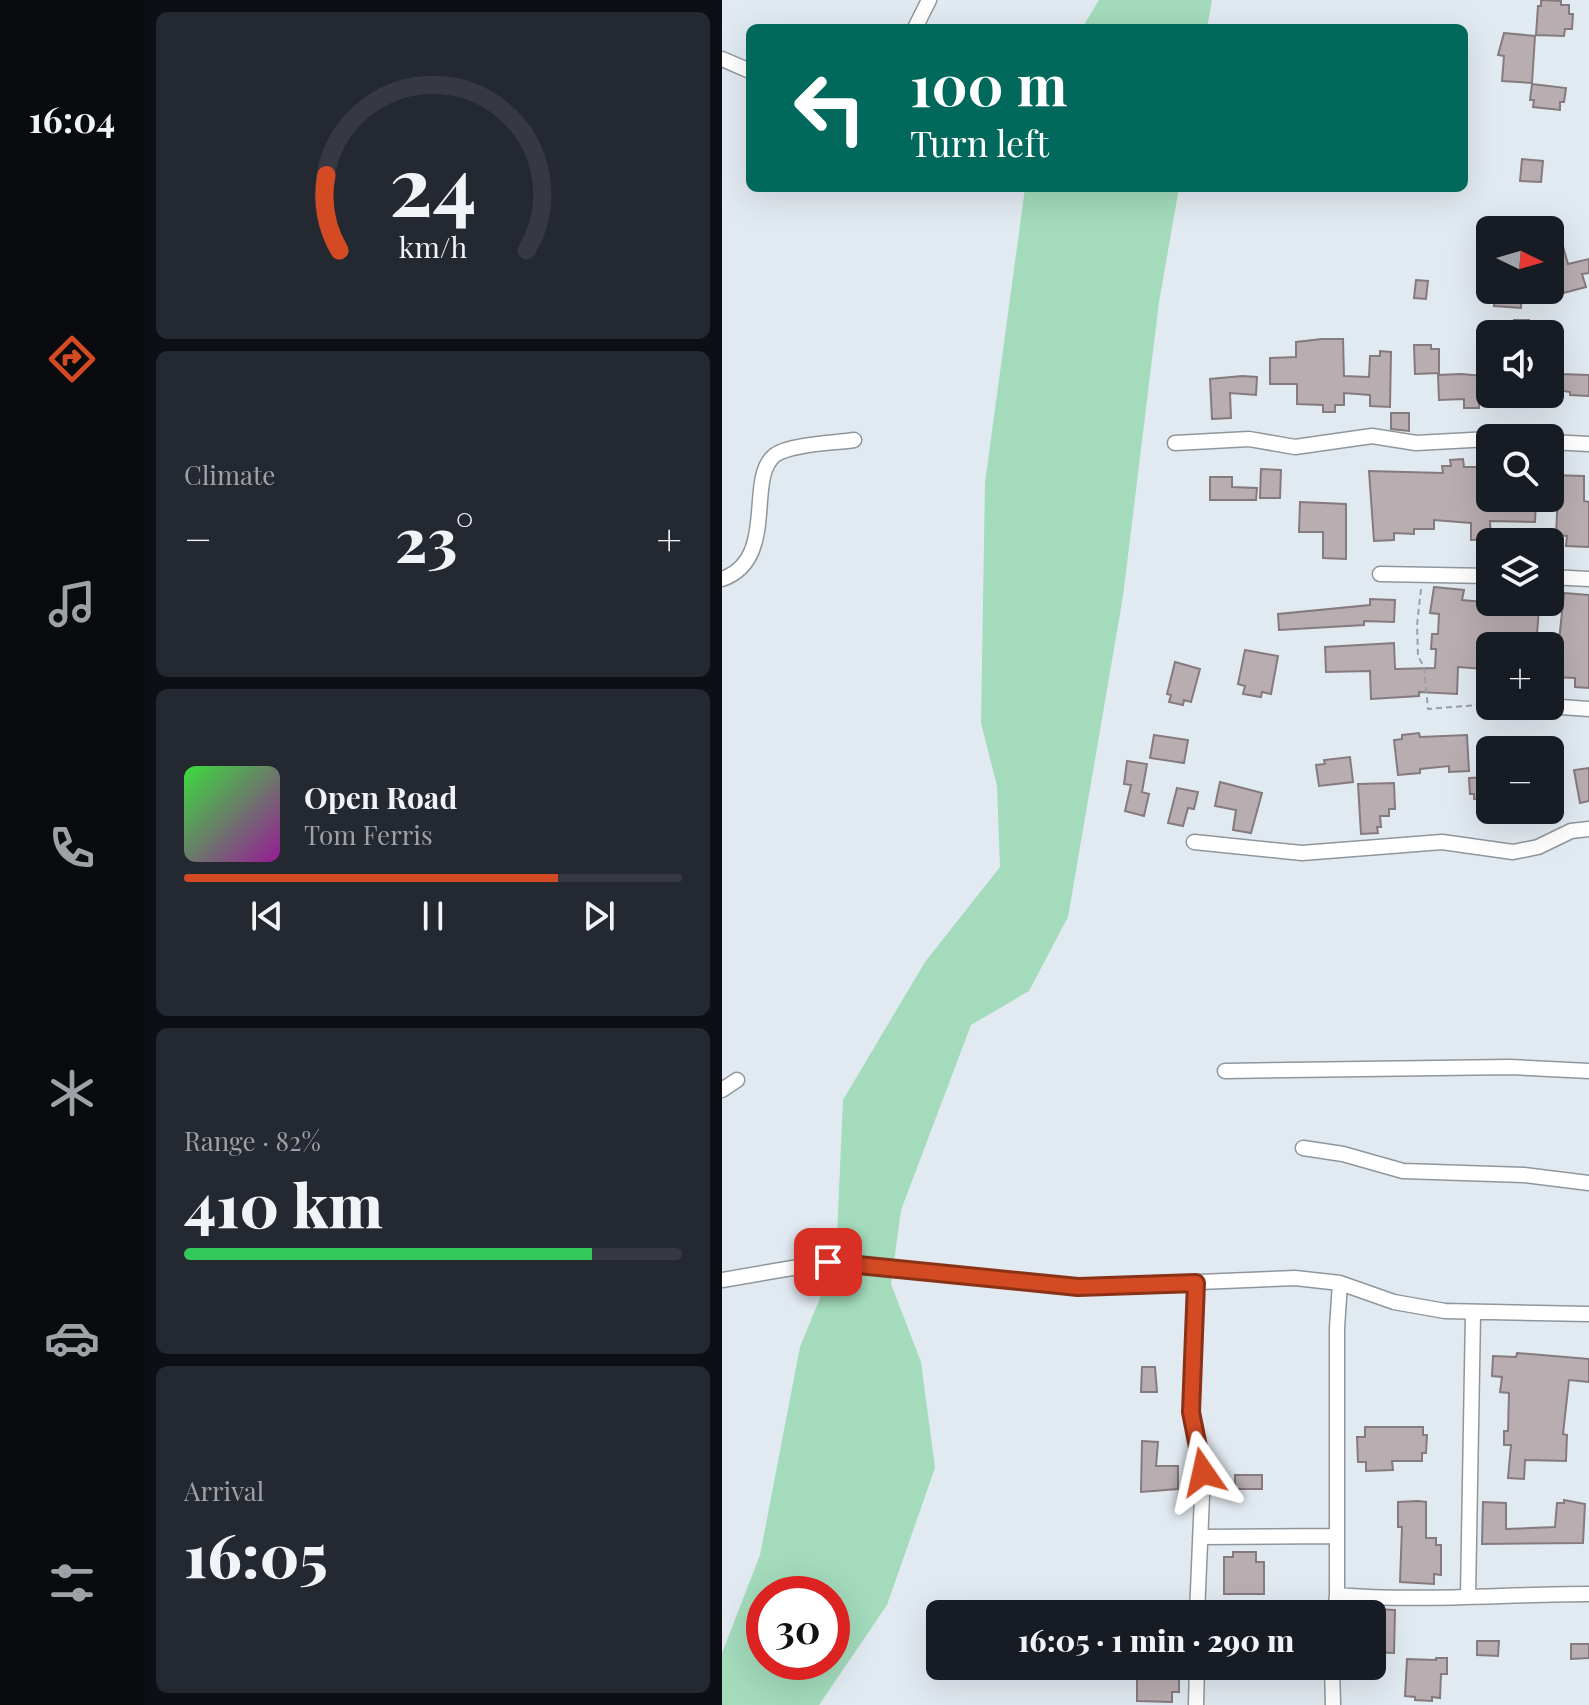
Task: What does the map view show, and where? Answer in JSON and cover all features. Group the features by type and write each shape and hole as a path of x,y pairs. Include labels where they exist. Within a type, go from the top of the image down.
{"street":[{"path":"917,24 926,1"},
{"path":"722,59 746,69"},
{"path":"1175,443 1249,439 1295,447 1372,436 1416,443 1476,440"},
{"path":"722,579 744,565 755,544 764,471 774,456 787,450 854,440"},
{"path":"1564,443 1589,444"},
{"path":"1380,574 1476,576"},
{"path":"1564,578 1589,579"},
{"path":"1564,707 1589,709"},
{"path":"1194,842 1302,853 1442,842 1513,852 1538,847 1571,831 1589,829"},
{"path":"1225,1071 1495,1067 1589,1071"},
{"path":"722,1090 737,1080"},
{"path":"1303,1148 1343,1154 1403,1171 1524,1175 1589,1183"},
{"path":"722,1280 828,1262 1078,1287 1295,1278 1340,1283 1394,1302 1445,1311 1589,1314"},
{"path":"1196,1283 1191,1412 1203,1472 1198,1600"},
{"path":"1336,1600 1337,1316 1340,1283"},
{"path":"1468,1596 1473,1313"},
{"path":"1200,1537 1336,1536"},
{"path":"1337,1595 1414,1599 1589,1594"},
{"path":"1196,1705 1197,1680"},
{"path":"1332,1680 1333,1705"}],"path":[{"path":"1421,588 1418,656 1424,667 1428,709 1476,705"}],"green space":[{"path":"1099,0 1212,0 1208,24 1084,24"},
{"path":"1024,192 1178,192 1159,302 1123,596 1068,917 1029,991 971,1025 901,1210 891,1284 921,1362 935,1468 887,1605 850,1659 850,1576 752,1576 760,1555 800,1347 836,1259 843,1100 925,962 1000,867 997,786 981,723 985,483"},
{"path":"746,1591 746,1680 836,1680 819,1705 722,1705 722,1653"}],"building":[{"path":"1541,0 1561,1 1561,5 1569,5 1569,14 1573,14 1572,29 1565,29 1564,36 1536,35"},
{"path":"1504,33 1535,36 1532,83 1502,81 1504,56 1498,55"},
{"path":"1532,84 1566,88 1560,110 1533,107 1534,100 1530,100"},
{"path":"1522,159 1543,161 1541,182 1520,181"},
{"path":"1564,250 1568,264 1589,259 1589,273 1582,274 1586,287 1564,293"},
{"path":"1416,280 1428,281 1426,299 1414,298"},
{"path":"1494,304 1521,304 1521,308"},
{"path":"1343,339 1344,376 1369,377 1370,356 1380,356 1380,351 1391,352 1390,407 1370,406 1370,395 1344,393 1344,405 1335,405 1335,412 1323,412 1323,405 1297,404 1297,384 1270,384 1270,358 1296,357 1296,342"},
{"path":"1414,345 1431,345 1431,349 1439,349 1439,373 1415,374"},
{"path":"1564,374 1589,375 1589,396 1570,395 1570,392 1564,391"},
{"path":"1438,375 1476,375 1476,408 1464,408 1464,399 1439,400"},
{"path":"1257,377 1256,395 1230,393 1231,418 1212,419 1210,379"},
{"path":"1391,413 1409,413 1409,431 1391,429"},
{"path":"1463,459 1464,467 1476,467 1476,512 1535,512 1535,522 1490,521 1490,528 1476,528 1476,540 1471,540 1471,523 1434,520 1434,529 1414,529 1414,534 1394,533 1394,540 1374,541 1369,471 1443,473 1442,466 1451,466 1450,460"},
{"path":"1261,469 1281,470 1280,498 1260,498"},
{"path":"1564,475 1584,476 1584,501 1589,502 1589,547 1566,546 1564,528 1556,528 1557,512 1564,512"},
{"path":"1210,477 1232,477 1232,487 1257,488 1256,500 1210,500"},
{"path":"1300,502 1346,504 1346,559 1323,558 1323,532 1299,532"},
{"path":"1434,587 1464,590 1462,600 1476,601 1476,616 1538,616 1537,632 1476,632 1476,668 1458,667 1457,694 1419,692 1419,696 1371,699 1370,671 1326,672 1325,647 1394,643 1395,669 1435,668 1436,649 1431,649 1432,634 1438,634 1439,614 1430,613"},
{"path":"1564,593 1589,595 1589,688 1575,687 1575,678 1564,678 1564,632 1560,632"},
{"path":"1370,599 1395,600 1394,622 1364,621 1364,625 1279,630 1278,614 1370,605"},
{"path":"1245,650 1278,656 1271,694 1262,692 1261,697 1243,694 1245,686 1238,684"},
{"path":"1175,662 1200,669 1191,702 1184,700 1183,705 1169,702 1171,695 1167,694"},
{"path":"1419,733 1420,737 1467,735 1469,771 1449,772 1449,766 1398,775 1394,740 1402,739 1402,735"},
{"path":"1154,735 1188,740 1184,763 1150,758"},
{"path":"1350,757 1353,782 1319,786 1316,765 1325,764 1324,760"},
{"path":"1127,761 1147,764 1142,792 1149,794 1144,816 1125,811 1131,785 1124,784"},
{"path":"1589,768 1589,801 1580,803 1574,770"},
{"path":"1469,778 1476,778 1476,799 1474,794 1470,794"},
{"path":"1220,782 1262,793 1251,833 1233,830 1236,810 1215,806"},
{"path":"1394,783 1395,809 1389,809 1389,816 1380,816 1378,833 1361,834 1358,784"},
{"path":"1177,788 1198,792 1194,809 1188,808 1183,826 1168,823"},
{"path":"1517,1353 1589,1359 1589,1382 1569,1380 1563,1434 1567,1435 1566,1461 1525,1460 1524,1479 1508,1478 1511,1445 1504,1445 1504,1431 1508,1431 1509,1393 1500,1392 1502,1377 1492,1376 1493,1356 1516,1357"},
{"path":"1142,1367 1155,1367 1157,1392 1141,1392"},
{"path":"1365,1427 1423,1427 1423,1435 1427,1435 1426,1453 1422,1453 1422,1461 1392,1461 1393,1470 1366,1471 1366,1462 1358,1462 1357,1437 1365,1437"},
{"path":"1142,1441 1158,1442 1156,1466 1178,1466 1178,1489 1141,1492"},
{"path":"1235,1475 1262,1475 1262,1489 1235,1489"},
{"path":"1564,1500 1585,1504 1583,1543 1482,1544 1483,1502 1506,1503 1506,1529 1555,1527 1557,1503 1564,1503"},
{"path":"1398,1502 1426,1502 1426,1538 1436,1538 1436,1545 1441,1545 1441,1575 1434,1574 1434,1584 1400,1582 1402,1527 1398,1527"},
{"path":"1233,1552 1256,1552 1256,1562 1264,1562 1264,1594 1224,1594 1224,1557 1233,1557"},
{"path":"1386,1610 1395,1610 1394,1653 1386,1653"},
{"path":"1477,1641 1499,1641 1498,1656 1477,1655"},
{"path":"1571,1644 1589,1644 1589,1658 1571,1659"},
{"path":"1447,1658 1447,1674 1441,1674 1440,1698 1432,1697 1432,1701 1405,1696 1407,1659"},
{"path":"1137,1680 1179,1680 1179,1692 1172,1692 1172,1702 1137,1701"}],"route":[{"path":"828,1262 1078,1287 1196,1283 1191,1412 1203,1472"}]}
